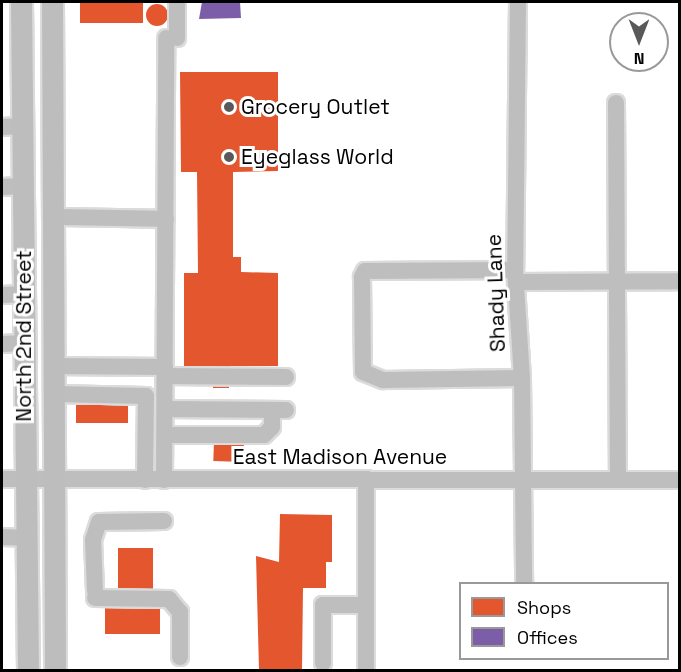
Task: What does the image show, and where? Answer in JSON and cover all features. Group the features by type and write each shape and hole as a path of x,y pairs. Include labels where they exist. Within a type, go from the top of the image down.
{"main road":[{"name":"North 2nd Street","path":"21,2 12,127 22,165 12,186 23,294 28,670"},
{"name":"North 2nd Street","path":"52,2 55,670"},
{"path":"22,165 30,189 46,214 54,217"}],"street":[{"path":"164,480 165,219 172,38 177,2"},
{"name":"Shady Lane","path":"518,2 515,276 522,378 525,582"},
{"path":"616,103 618,480"},
{"path":"54,217 165,219"},
{"path":"522,378 383,380 363,372 362,277 365,271 617,281 680,281"},
{"path":"2,295 23,294"},
{"path":"2,344 23,343"},
{"path":"54,366 286,377"},
{"path":"95,367 95,396"},
{"path":"55,394 146,396 146,480"},
{"path":"146,420 264,435 272,427 279,410 165,422"},
{"name":"East Madison Avenue","path":"2,479 680,480"},
{"path":"366,480 366,670"},
{"path":"164,521 99,522 93,540 95,594 169,599 180,612 180,657"},
{"path":"2,537 27,538"},
{"path":"323,663 323,605 366,605"}],"building: Shops":[{"path":"80,2 143,2 143,23 80,23"},
{"path":"157,4 167,11 168,15 161,25 157,26 147,19 146,15 153,5"},
{"path":"180,72 278,72 278,171 233,172 233,257 241,257 241,272 278,273 278,366 230,366 229,388 213,388 213,366 184,366 184,273 198,273 197,172 181,172"},
{"path":"98,399 103,399 103,405 128,405 128,423 76,423 76,405 98,405"},
{"path":"214,441 244,442 243,462 213,461"},
{"path":"280,514 332,515 332,562 326,562 326,588 303,588 302,670 259,670 256,556 279,562"},
{"path":"118,548 153,548 153,591 118,591"},
{"path":"105,602 160,602 160,634 105,634"}],"building: Offices":[{"path":"202,2 240,2 241,18 199,19"}],"place":[{"name":"Grocery Outlet","path":"229,107"},
{"name":"Eyeglass World","path":"229,157"}]}
